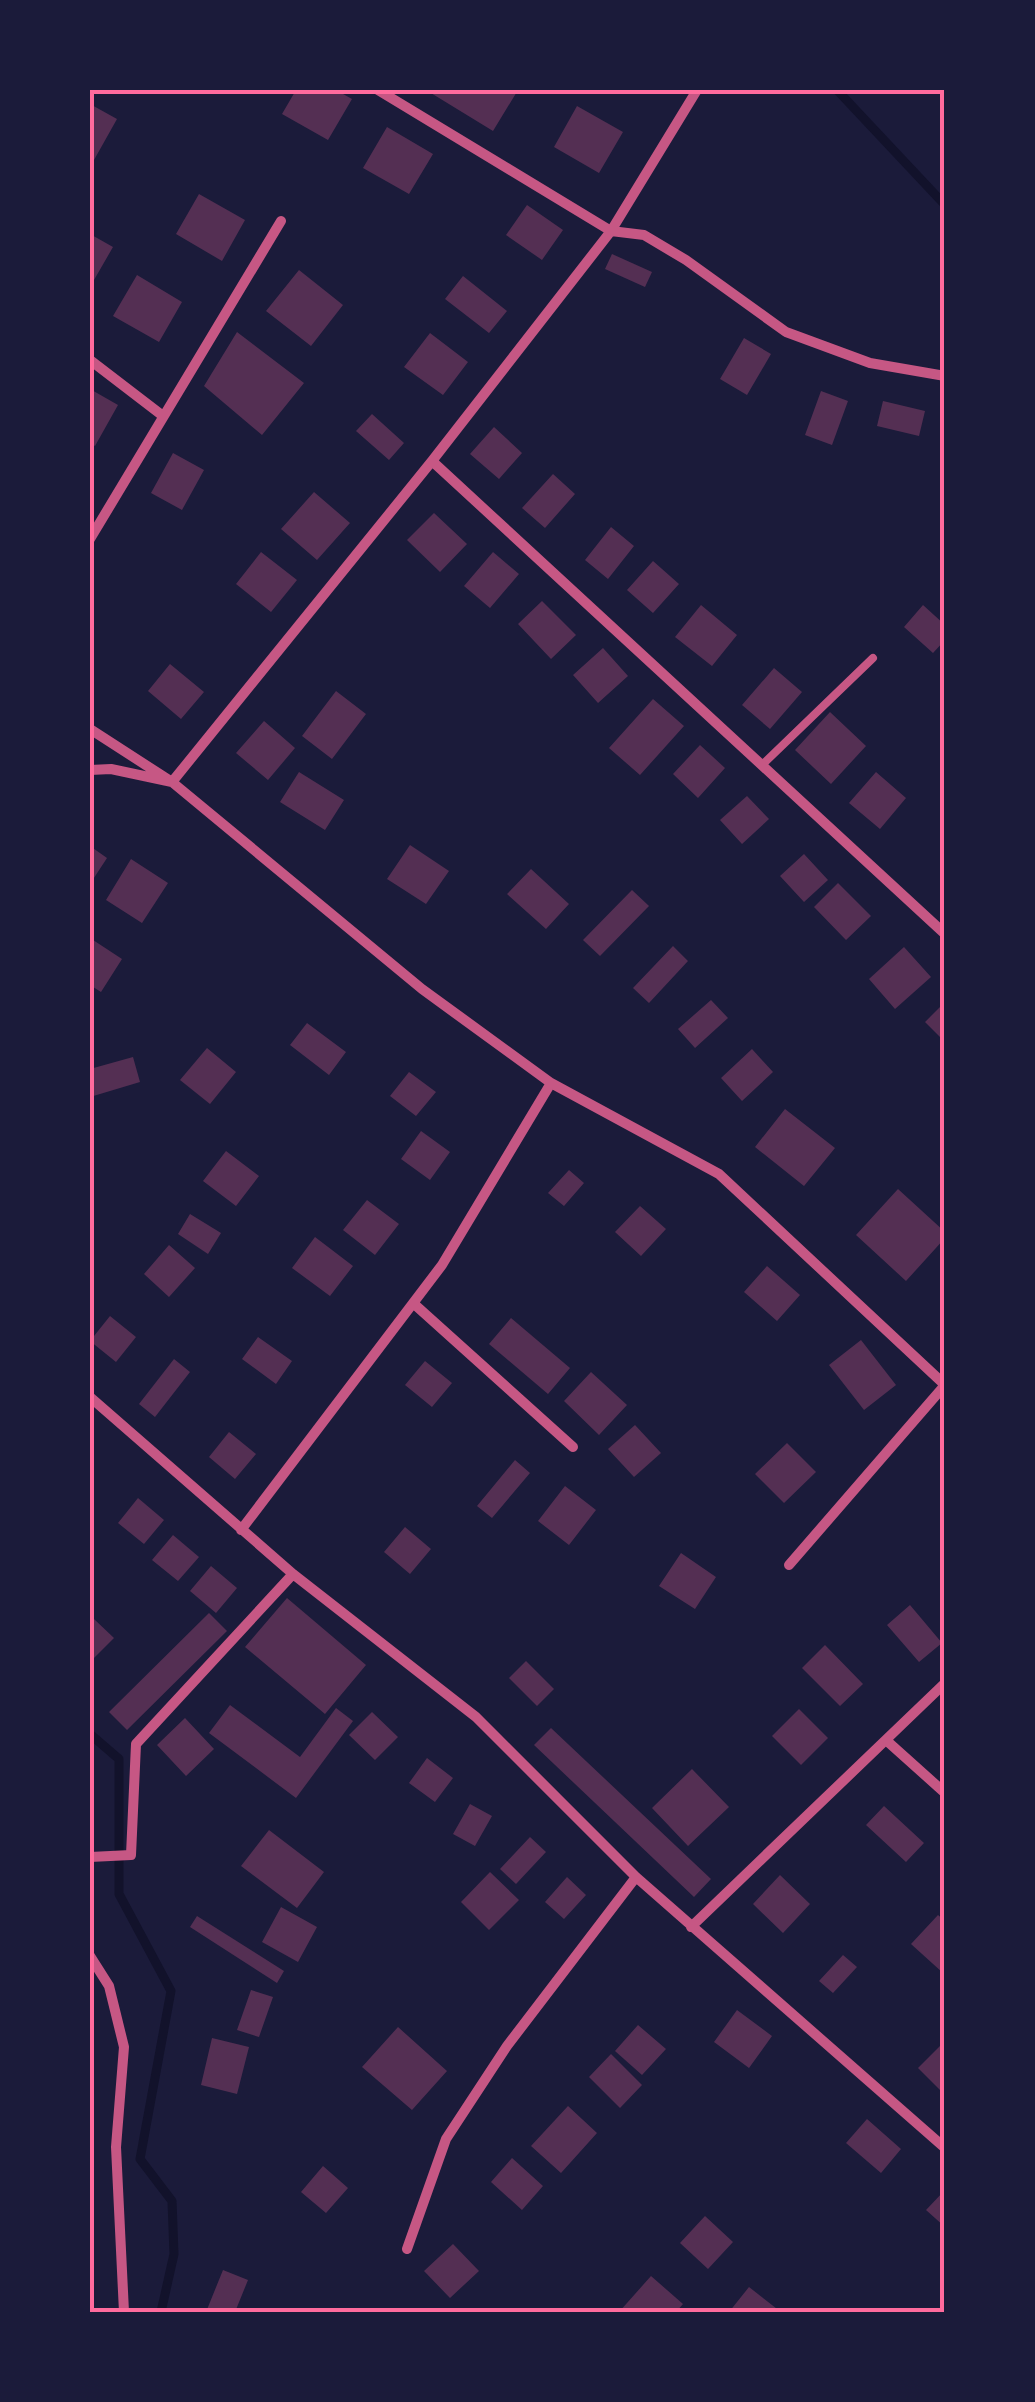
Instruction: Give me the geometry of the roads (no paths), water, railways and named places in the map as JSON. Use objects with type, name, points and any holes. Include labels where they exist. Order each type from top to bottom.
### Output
[{"type":"street","points":[[378,90],[611,231],[644,236],[686,260],[786,332],[870,363],[945,376]]},
{"type":"street","points":[[172,782],[432,462],[611,231],[696,90]]},
{"type":"street","points":[[90,539],[281,221]]},
{"type":"street","points":[[90,360],[163,416]]},
{"type":"street","points":[[432,462],[945,934]]},
{"type":"street","points":[[90,729],[172,782],[422,989],[551,1084],[719,1174],[945,1385],[789,1565]]},
{"type":"street","points":[[90,770],[110,768],[172,782]]},
{"type":"street","points":[[241,1530],[442,1265],[551,1084]]},
{"type":"street","points":[[413,1303],[572,1447]]},
{"type":"street","points":[[90,1398],[293,1574],[476,1717],[636,1878],[945,2148]]},
{"type":"street","points":[[92,1856],[131,1855],[136,1744],[293,1574]]},
{"type":"street","points":[[691,1928],[945,1683]]},
{"type":"street","points":[[886,1740],[945,1793]]},
{"type":"street","points":[[408,2250],[446,2139],[507,2046],[636,1878]]},
{"type":"street","points":[[90,1956],[109,1986],[124,2047],[116,2147],[124,2312]]},
{"type":"lane","points":[[762,765],[873,658]]},
{"type":"waterway","points":[[837,90],[945,205]]},
{"type":"waterway","points":[[90,1734],[119,1759],[119,1894],[171,1991],[140,2159],[172,2201],[174,2254],[161,2312]]}]
